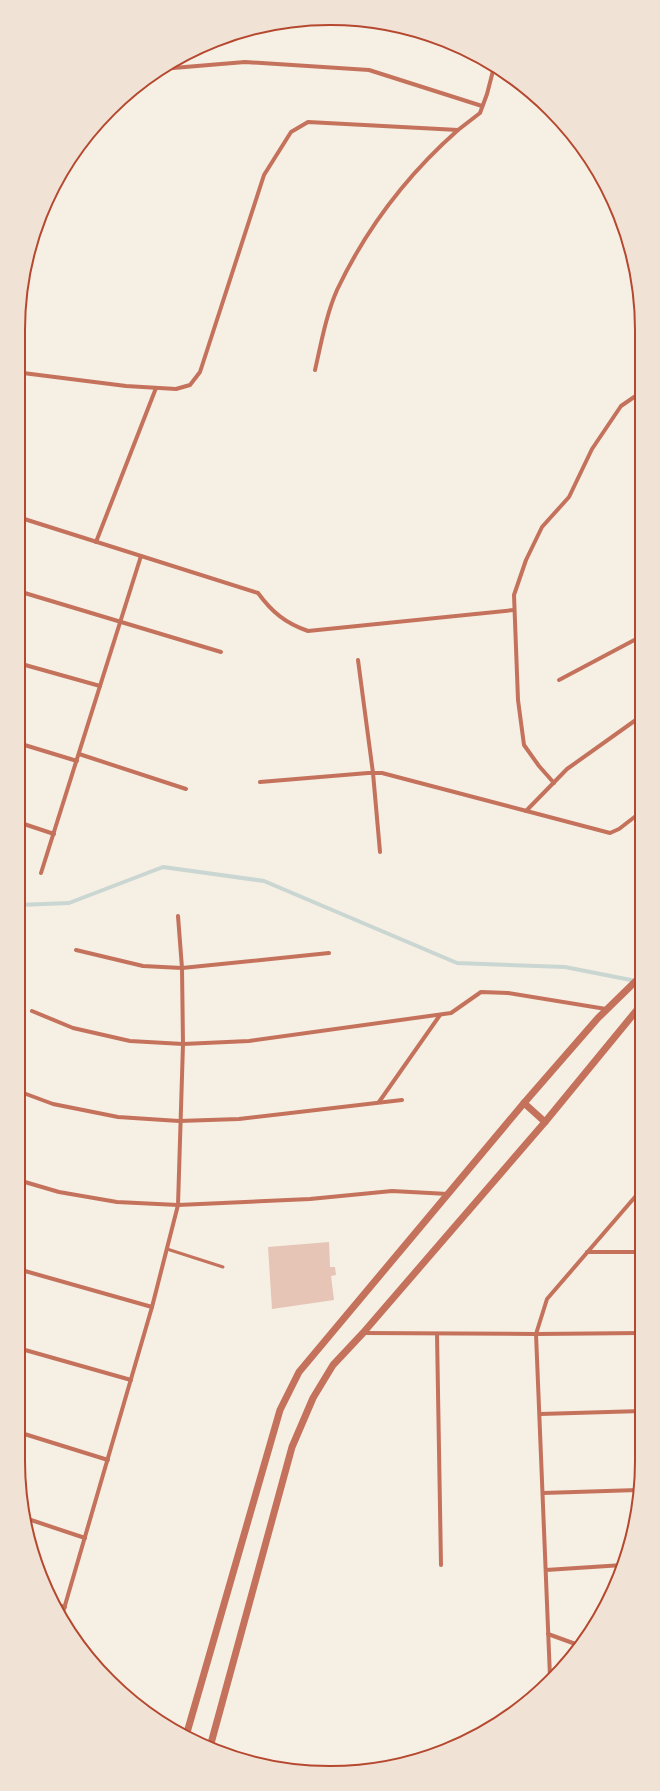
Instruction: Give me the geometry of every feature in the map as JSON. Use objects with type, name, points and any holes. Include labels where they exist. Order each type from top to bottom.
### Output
[{"type":"street","points":[[175,68],[245,62],[369,70],[482,106]]},
{"type":"street","points":[[315,370],[337,291],[363,244],[389,203],[411,176],[433,152],[480,113],[492,72]]},
{"type":"street","points":[[25,373],[126,386],[176,389],[190,385],[200,372],[264,175],[291,132],[308,122],[458,130]]},
{"type":"street","points":[[96,542],[156,388]]},
{"type":"street","points":[[554,783],[539,766],[524,745],[518,700],[514,595],[526,560],[542,527],[569,498],[592,449],[621,406],[635,396]]},
{"type":"street","points":[[25,519],[258,593],[268,607],[291,625],[308,631],[514,610]]},
{"type":"street","points":[[41,873],[141,556]]},
{"type":"street","points":[[25,593],[221,652]]},
{"type":"street","points":[[559,680],[635,639]]},
{"type":"street","points":[[358,660],[373,773],[380,852]]},
{"type":"street","points":[[25,665],[100,686]]},
{"type":"street","points":[[526,811],[567,769],[635,721]]},
{"type":"street","points":[[25,745],[77,761]]},
{"type":"street","points":[[79,754],[186,789]]},
{"type":"street","points":[[260,782],[382,773],[610,833],[619,829],[635,816]]},
{"type":"street","points":[[25,824],[54,834]]},
{"type":"street","points":[[64,1611],[152,1307],[178,1205],[182,1044],[182,968],[178,916]]},
{"type":"street","points":[[76,950],[143,966],[182,968],[329,953]]},
{"type":"street","points":[[187,1731],[280,1410],[299,1372],[524,1103],[607,1009],[635,982]]},
{"type":"street","points":[[32,1011],[73,1028],[130,1040],[182,1044],[249,1041],[451,1014],[481,992],[508,993],[607,1009]]},
{"type":"street","points":[[211,1742],[292,1447],[313,1398],[333,1365],[363,1333],[545,1122],[635,1012]]},
{"type":"street","points":[[379,1102],[440,1015]]},
{"type":"street","points":[[25,1094],[53,1104],[118,1117],[179,1121],[239,1119],[402,1100]]},
{"type":"street","points":[[524,1103],[545,1122]]},
{"type":"street","points":[[25,1182],[59,1192],[117,1202],[178,1205],[227,1204],[310,1199],[392,1191],[448,1194]]},
{"type":"street","points":[[550,1673],[536,1334],[547,1299],[635,1197]]},
{"type":"street","points":[[588,1252],[635,1252]]},
{"type":"street","points":[[25,1271],[152,1307]]},
{"type":"street","points":[[363,1333],[635,1333]]},
{"type":"street","points":[[437,1334],[440,1565]]},
{"type":"street","points":[[25,1350],[131,1380]]},
{"type":"street","points":[[540,1414],[635,1412]]},
{"type":"street","points":[[25,1434],[108,1460]]},
{"type":"street","points":[[543,1493],[633,1490]]},
{"type":"street","points":[[31,1520],[85,1538]]},
{"type":"street","points":[[546,1570],[617,1565]]},
{"type":"street","points":[[548,1634],[574,1644]]},
{"type":"lane","points":[[167,1249],[223,1267]]},
{"type":"building","points":[[329,1242],[330,1267],[335,1267],[336,1275],[331,1276],[334,1300],[272,1309],[268,1247]]},
{"type":"waterway","points":[[25,905],[69,903],[163,867],[264,881],[457,963],[565,967],[635,981]]}]
